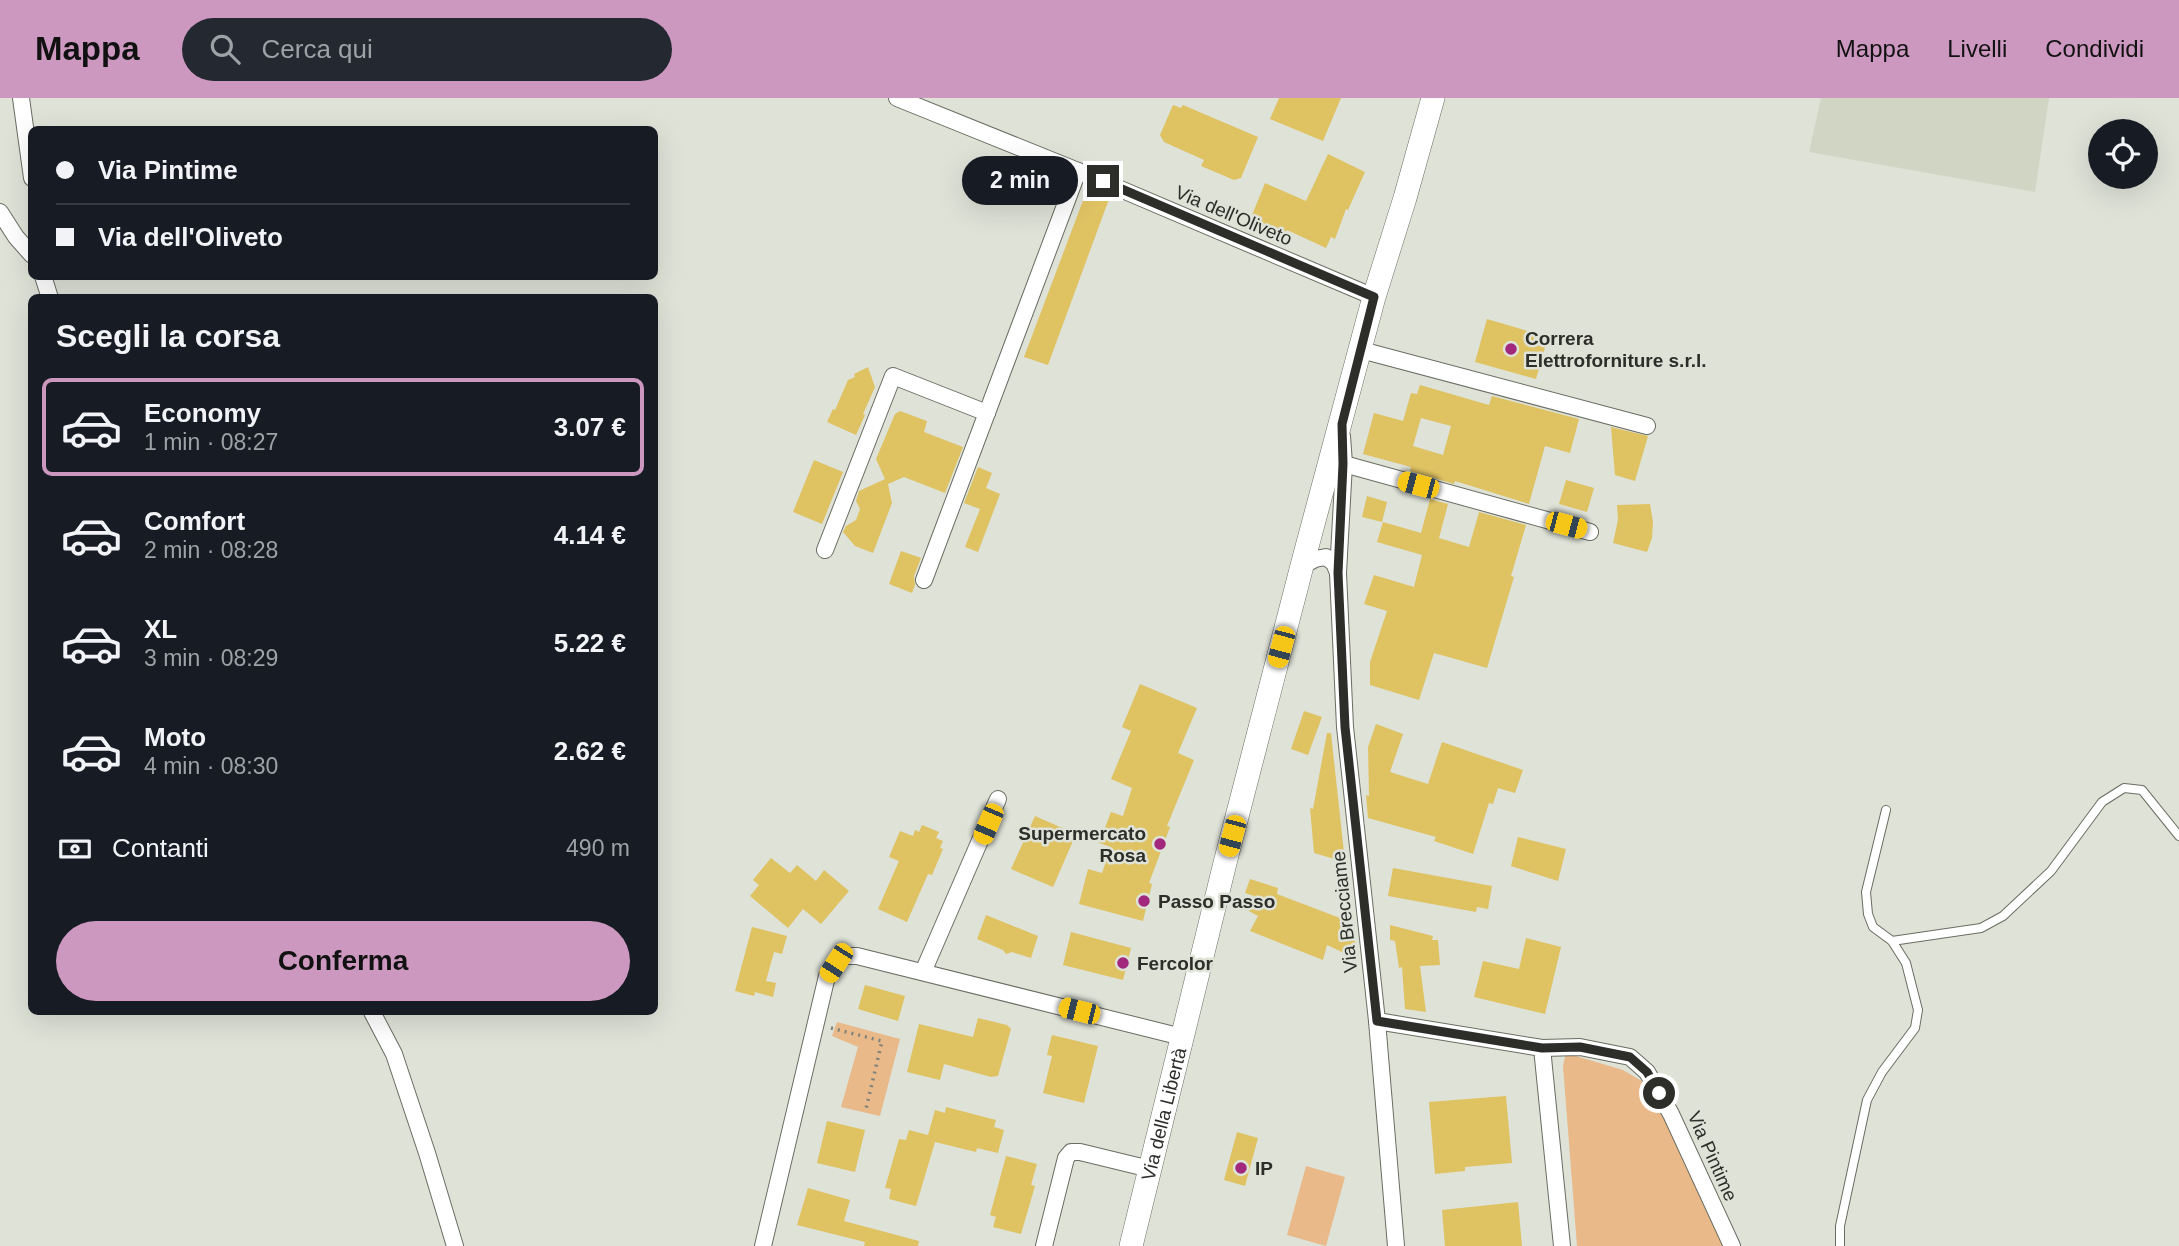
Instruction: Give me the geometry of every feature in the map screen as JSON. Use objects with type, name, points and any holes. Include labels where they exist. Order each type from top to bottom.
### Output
[{"type":"main road","points":[[1182,1037],[1302,566],[1374,297],[1433,98]]},
{"type":"main road","name":"Via della Libertà","points":[[1131,1246],[1182,1037]]},
{"type":"street","points":[[21,98],[28,149]]},
{"type":"street","name":"Via dell'Oliveto","points":[[897,98],[1078,170],[1374,297]]},
{"type":"street","points":[[925,580],[1078,170]]},
{"type":"street","points":[[0,212],[28,251]]},
{"type":"street","points":[[1361,350],[1647,426]]},
{"type":"street","points":[[825,550],[893,376],[987,413]]},
{"type":"street","name":"Via Brecciame","points":[[1342,424],[1338,573],[1345,727],[1377,1021],[1396,1246]]},
{"type":"street","points":[[1343,464],[1590,532]]},
{"type":"street","points":[[1302,566],[1326,557],[1334,563],[1338,573]]},
{"type":"street","points":[[923,972],[998,799]]},
{"type":"street","name":"Via della Libertà","points":[[763,1246],[827,976],[844,956],[857,956],[1182,1037]]},
{"type":"street","points":[[374,1015],[394,1054],[454,1246]]},
{"type":"street","name":"Via Pintime","points":[[1377,1021],[1542,1048],[1580,1047],[1630,1057],[1647,1072],[1671,1114],[1732,1246]]},
{"type":"street","points":[[1542,1048],[1562,1246]]},
{"type":"street","points":[[1044,1246],[1066,1158],[1071,1152],[1150,1169]]},
{"type":"lane","points":[[1892,941],[1981,929],[2003,915],[2051,871],[2102,802],[2124,788],[2142,790],[2179,836]]},
{"type":"lane","points":[[1840,1246],[1840,1226],[1867,1100],[1882,1072],[1915,1028],[1917,1010],[1906,963],[1892,941],[1874,927],[1868,914],[1866,892],[1886,810]]},
{"type":"path","points":[[816,1023],[883,1041],[866,1109]]},
{"type":"shaded area","points":[[1821,98],[2049,98],[2035,192],[1809,152]]},
{"type":"shaded area","points":[[837,1022],[900,1039],[880,1116],[841,1107],[858,1047],[832,1036]]},
{"type":"shaded area","points":[[1566,1053],[1623,1070],[1650,1086],[1725,1246],[1577,1246],[1563,1066]]},
{"type":"shaded area","points":[[1306,1166],[1345,1177],[1326,1246],[1287,1235]]},
{"type":"building","points":[[1279,98],[1341,98],[1323,141],[1270,119]]},
{"type":"building","points":[[1173,105],[1181,108],[1183,105],[1258,137],[1241,178],[1234,180],[1201,166],[1204,160],[1164,142],[1160,135]]},
{"type":"building","points":[[1328,154],[1365,172],[1348,210],[1346,209],[1335,239],[1331,237],[1326,248],[1287,230],[1284,235],[1250,220],[1265,183],[1306,201]]},
{"type":"building","points":[[1087,190],[1109,199],[1048,365],[1024,357]]},
{"type":"building","name":"Correra Elettroforniture s.r.l.","points":[[1487,319],[1548,337],[1536,379],[1475,362]]},
{"type":"building","points":[[868,367],[875,387],[856,435],[827,422],[848,380]]},
{"type":"building","points":[[1420,385],[1489,405],[1492,396],[1579,419],[1570,453],[1545,446],[1529,504],[1455,481],[1454,484],[1410,471],[1411,467],[1363,454],[1374,413],[1403,421],[1411,393],[1417,394]],"holes":[[[1421,418],[1451,426],[1443,455],[1413,446]]]},
{"type":"building","points":[[900,411],[927,421],[924,432],[963,447],[945,493],[904,477],[888,484],[892,503],[873,553],[855,546],[843,532],[846,526],[856,520],[860,509],[856,501],[859,491],[885,479],[876,459],[895,414]]},
{"type":"building","points":[[1611,427],[1648,436],[1635,481],[1615,475]]},
{"type":"building","points":[[814,460],[843,472],[822,524],[793,512]]},
{"type":"building","points":[[978,467],[992,473],[986,488],[1000,494],[978,552],[965,547],[980,509],[964,503]]},
{"type":"building","points":[[1566,480],[1594,488],[1587,512],[1559,504]]},
{"type":"building","points":[[1367,496],[1387,502],[1382,522],[1362,517]]},
{"type":"building","points":[[1430,499],[1448,504],[1439,538],[1469,547],[1479,512],[1526,525],[1511,576],[1514,577],[1487,668],[1434,653],[1419,700],[1370,685],[1370,662],[1387,611],[1364,604],[1374,575],[1414,587],[1422,555],[1377,542],[1383,522],[1421,533]]},
{"type":"building","points":[[1650,504],[1652,538],[1647,552],[1613,543],[1618,520],[1617,505]]},
{"type":"building","points":[[901,551],[921,558],[914,576],[912,593],[889,584]]},
{"type":"building","points":[[1140,684],[1197,708],[1178,753],[1194,760],[1167,826],[1170,827],[1149,883],[1152,884],[1143,921],[1079,904],[1088,869],[1102,873],[1111,847],[1099,843],[1111,812],[1123,816],[1132,788],[1111,779],[1131,731],[1122,727]]},
{"type":"building","points":[[1304,711],[1322,717],[1308,755],[1291,749]]},
{"type":"building","points":[[1376,724],[1403,734],[1390,772],[1428,784],[1442,742],[1523,770],[1515,793],[1498,788],[1493,804],[1489,803],[1473,854],[1434,841],[1436,837],[1368,818],[1368,747]]},
{"type":"building","points":[[1327,733],[1331,733],[1345,862],[1314,853],[1310,808],[1313,809]]},
{"type":"building","points":[[1035,816],[1076,834],[1053,887],[1011,869]]},
{"type":"building","points":[[922,825],[939,832],[936,838],[943,841],[940,848],[943,849],[932,875],[928,874],[907,922],[878,909],[899,861],[889,857],[900,831],[913,836],[915,830],[919,832]]},
{"type":"building","points":[[1518,837],[1566,849],[1558,881],[1511,866]]},
{"type":"building","points":[[771,858],[790,873],[797,865],[816,881],[824,870],[849,891],[821,924],[803,909],[788,928],[750,896],[759,885],[753,880]]},
{"type":"building","points":[[1393,868],[1492,886],[1488,909],[1477,907],[1476,912],[1388,896]]},
{"type":"building","points":[[1250,879],[1278,888],[1277,894],[1353,923],[1357,959],[1327,945],[1323,960],[1250,931],[1258,916],[1247,910],[1254,896],[1245,893]]},
{"type":"building","points":[[986,915],[1038,936],[1031,958],[1012,952],[1006,954],[1003,950],[977,939]]},
{"type":"building","points":[[1390,925],[1433,936],[1432,940],[1438,940],[1440,965],[1420,966],[1426,1012],[1405,1009],[1402,967],[1399,968],[1395,941],[1390,940]]},
{"type":"building","points":[[752,927],[787,936],[782,954],[774,952],[766,981],[776,983],[773,997],[755,992],[754,996],[735,991]]},
{"type":"building","points":[[1071,932],[1131,948],[1123,980],[1063,965]]},
{"type":"building","points":[[1526,938],[1561,947],[1545,1014],[1474,997],[1483,961],[1519,969]]},
{"type":"building","points":[[865,985],[905,996],[898,1021],[858,1009]]},
{"type":"building","points":[[978,1018],[1007,1025],[1011,1029],[998,1076],[991,1077],[944,1064],[940,1080],[907,1072],[919,1024],[973,1037]]},
{"type":"building","points":[[1052,1035],[1098,1046],[1084,1103],[1043,1093],[1052,1056],[1047,1055]]},
{"type":"building","points":[[1506,1096],[1512,1163],[1465,1167],[1465,1171],[1435,1174],[1429,1102]]},
{"type":"building","points":[[946,1107],[996,1120],[994,1127],[1004,1130],[998,1153],[977,1148],[976,1152],[935,1142],[916,1206],[889,1199],[891,1189],[885,1188],[899,1139],[906,1140],[909,1130],[928,1135],[935,1110],[945,1113]]},
{"type":"building","points":[[827,1121],[865,1130],[855,1172],[817,1163]]},
{"type":"building","points":[[1237,1132],[1258,1138],[1245,1186],[1224,1180]]},
{"type":"building","points":[[1006,1156],[1037,1164],[1031,1185],[1035,1186],[1021,1234],[993,1227],[996,1217],[990,1215]]},
{"type":"building","points":[[808,1188],[850,1200],[844,1221],[919,1241],[918,1246],[864,1246],[865,1242],[797,1225]]},
{"type":"building","points":[[1518,1202],[1522,1246],[1445,1246],[1442,1210]]},
{"type":"place","name":"Correra Elettroforniture s.r.l.","points":[[1511,349]]},
{"type":"place","name":"Supermercato Rosa","points":[[1160,844]]},
{"type":"place","name":"Passo Passo","points":[[1144,901]]},
{"type":"place","name":"Fercolor","points":[[1123,963]]},
{"type":"place","name":"IP","points":[[1241,1168]]},
{"type":"route","points":[[1103,181],[1374,297],[1342,424],[1338,573],[1345,727],[1377,1021],[1542,1048],[1580,1047],[1630,1057],[1647,1072],[1659,1093]]}]
